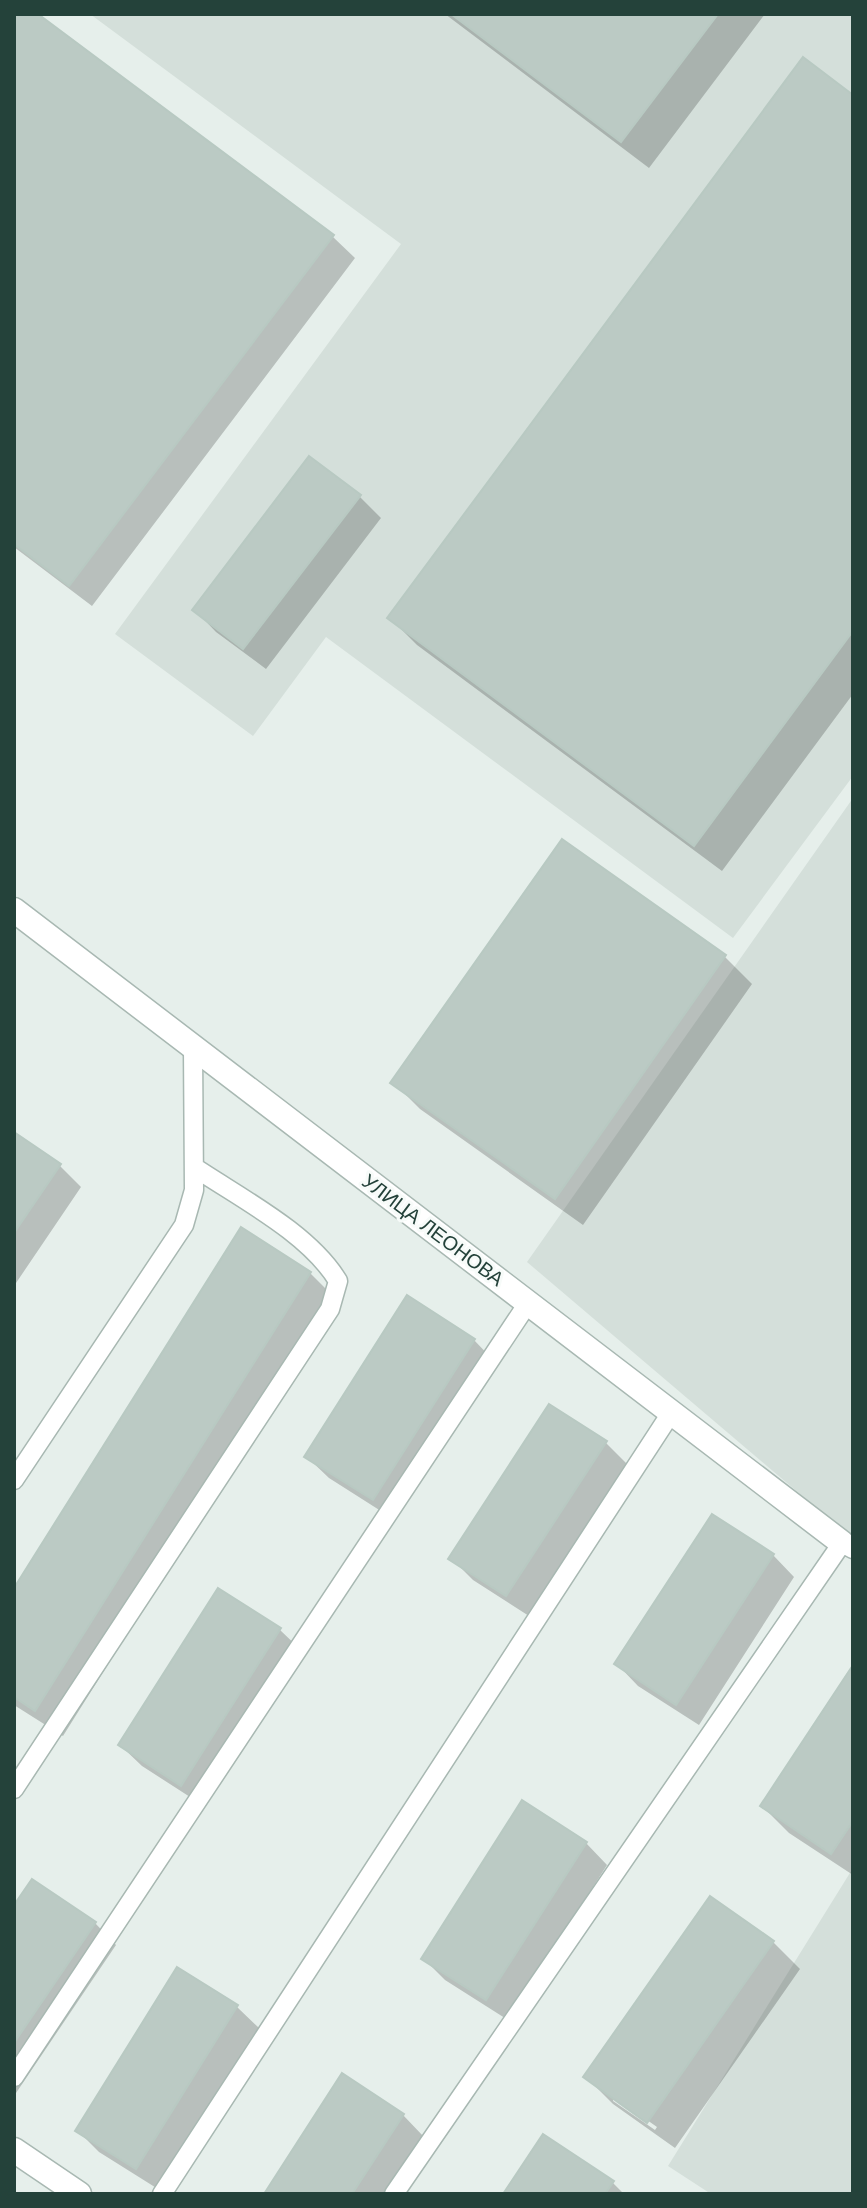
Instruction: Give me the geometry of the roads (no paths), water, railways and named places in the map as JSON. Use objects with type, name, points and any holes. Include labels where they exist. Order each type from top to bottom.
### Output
[{"type":"street","name":"УЛИЦА ЛЕОНОВА","points":[[14,910],[848,1546]]},
{"type":"street","points":[[14,2150],[79,2194]]},
{"type":"lane","points":[[14,1480],[184,1225],[194,1190],[193,1048]]},
{"type":"lane","points":[[14,1789],[330,1309],[338,1281],[310,1245],[194,1167]]},
{"type":"lane","points":[[14,2077],[528,1303]]},
{"type":"lane","points":[[162,2194],[671,1413]]},
{"type":"lane","points":[[394,2194],[848,1546]]}]
